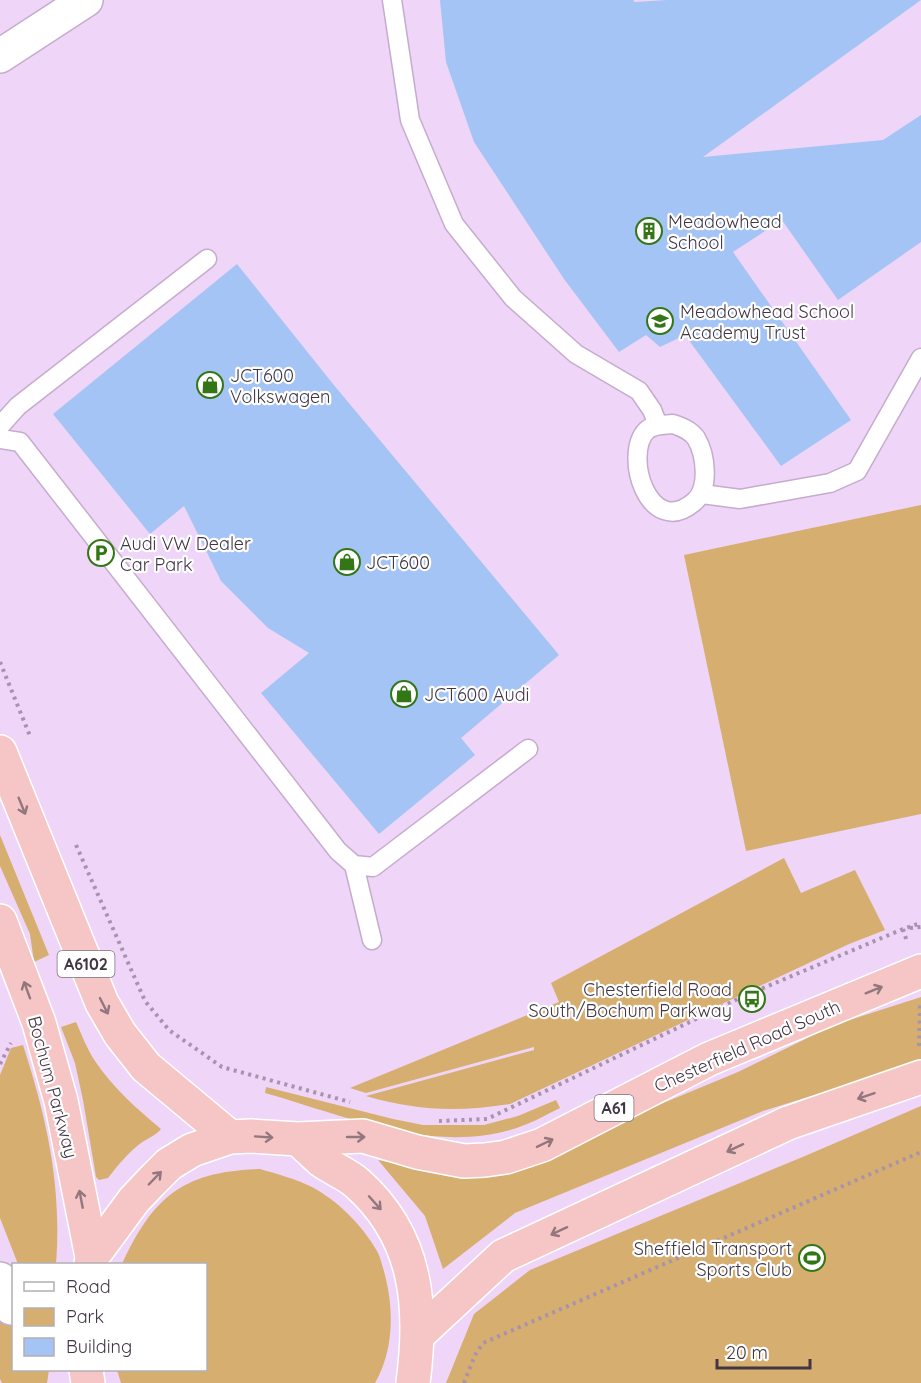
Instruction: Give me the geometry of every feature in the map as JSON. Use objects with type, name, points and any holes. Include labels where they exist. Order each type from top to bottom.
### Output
[{"type":"highway","name":"A6102","points":[[0,752],[102,1003],[120,1034],[146,1067],[230,1137]]},
{"type":"highway","name":"Bochum Parkway","points":[[4,940],[39,1023],[61,1101],[91,1261]]},
{"type":"highway","name":"Chesterfield Road South","points":[[91,1261],[134,1200],[169,1164],[192,1149],[230,1137],[298,1139],[363,1136],[417,1152],[464,1161],[485,1160],[528,1151],[709,1059],[921,971]]},
{"type":"highway","points":[[418,1335],[503,1257],[788,1123],[920,1067]]},
{"type":"highway","points":[[298,1139],[322,1160],[357,1182],[382,1210],[398,1235],[409,1260],[415,1286],[418,1335],[413,1383]]},
{"type":"street","points":[[0,56],[86,0]]},
{"type":"lane","points":[[392,0],[410,120],[454,224],[513,298],[576,354],[639,391],[652,410],[658,425]]},
{"type":"lane","points":[[0,426],[18,406],[207,259]]},
{"type":"lane","points":[[702,494],[740,499],[830,483],[856,471],[921,358]]},
{"type":"lane","points":[[673,424],[688,429],[695,437],[704,466],[705,483],[702,494],[681,510],[667,511],[656,507],[647,498],[639,470],[638,451],[647,430],[658,425],[673,424]]},
{"type":"lane","points":[[0,439],[20,442],[338,851],[354,865],[373,867],[528,749]]},
{"type":"lane","points":[[354,865],[372,940]]},
{"type":"path","points":[[0,662],[30,738]]},
{"type":"path","points":[[71,835],[145,1001],[169,1030],[222,1067],[356,1104]]},
{"type":"path","points":[[433,1122],[487,1119],[742,998],[903,929],[921,925]]},
{"type":"path","points":[[920,1003],[920,1067]]},
{"type":"path","points":[[0,1064],[13,1039]]},
{"type":"path","points":[[464,1383],[475,1355],[483,1343],[921,1152]]},
{"type":"green space","points":[[921,505],[921,814],[746,851],[684,555]]},
{"type":"green space","points":[[0,835],[49,955],[34,962],[30,934],[0,866]]},
{"type":"green space","points":[[784,858],[801,893],[855,870],[885,930],[849,944],[510,1104],[438,1109],[403,1105],[366,1096],[534,1050],[534,1047],[366,1093],[350,1088],[559,1002],[551,983]]},
{"type":"green space","points":[[921,997],[921,1062],[763,1111],[515,1213],[443,1269],[425,1216],[378,1160],[461,1175],[543,1158],[656,1106],[738,1072],[834,1025]]},
{"type":"green space","points":[[76,1022],[95,1061],[109,1080],[161,1129],[132,1151],[108,1178],[99,1180],[96,1177],[75,1063],[61,1027]]},
{"type":"green space","points":[[23,1045],[46,1126],[57,1207],[56,1263],[18,1263],[0,1218],[0,1075],[11,1048]]},
{"type":"green space","points":[[266,1087],[423,1125],[484,1125],[518,1116],[556,1100],[560,1108],[510,1130],[479,1136],[448,1137],[417,1134],[355,1120],[265,1093]]},
{"type":"green space","name":"Sheffield Transport Sports Club","points":[[921,1106],[921,1383],[446,1383],[474,1314],[530,1270]]},
{"type":"green space","points":[[260,1169],[306,1184],[331,1199],[357,1223],[371,1241],[378,1253],[387,1282],[391,1311],[386,1355],[375,1383],[121,1383],[117,1371],[207,1371],[207,1263],[123,1263],[146,1221],[174,1192],[210,1175]]},
{"type":"green space","points":[[0,1296],[12,1314],[12,1371],[49,1371],[47,1383],[2,1383],[0,1379]]},
{"type":"building","name":"Meadowhead School","points":[[440,0],[633,0],[635,2],[921,0],[703,157],[883,140],[921,115],[921,242],[838,300],[782,220],[733,252],[851,420],[781,466],[685,335],[660,347],[646,335],[619,352],[564,279],[474,142],[446,62]]},
{"type":"building","name":"JCT600","points":[[237,264],[333,384],[559,655],[461,738],[475,755],[379,834],[261,693],[309,653],[268,628],[221,581],[184,506],[150,534],[53,414]]},
{"type":"place","name":"Meadowhead School","points":[[649,231]]},
{"type":"place","name":"Meadowhead School Academy Trust","points":[[660,321]]},
{"type":"place","name":"JCT600 Volkswagen","points":[[210,385]]},
{"type":"place","name":"Audi VW Dealer Car Park","points":[[101,553]]},
{"type":"place","name":"JCT600","points":[[347,562]]},
{"type":"place","name":"JCT600 Audi","points":[[404,694]]},
{"type":"place","name":"Chesterfield Road South/Bochum Parkway","points":[[752,999]]},
{"type":"place","name":"Sheffield Transport Sports Club","points":[[812,1258]]}]
